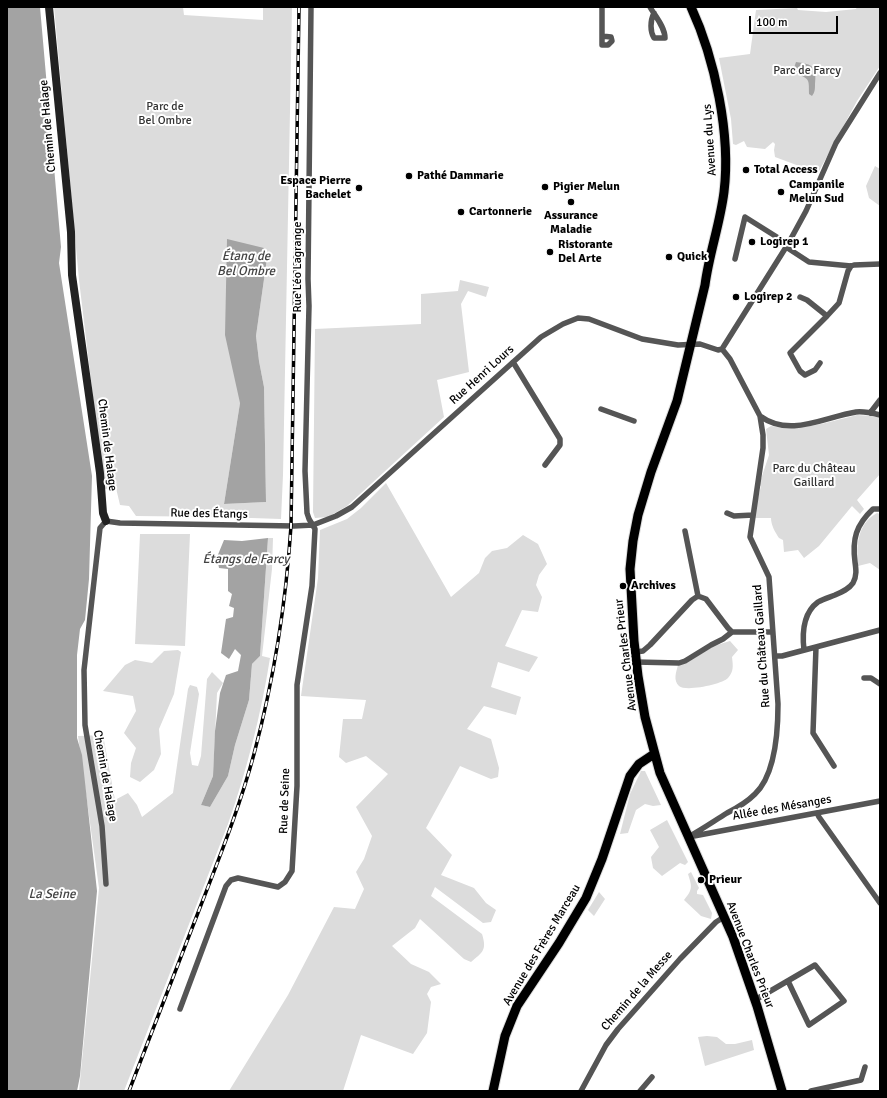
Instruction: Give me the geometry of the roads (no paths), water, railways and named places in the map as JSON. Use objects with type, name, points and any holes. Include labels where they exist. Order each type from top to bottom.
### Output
[{"type":"main road","name":"Avenue du Lys","points":[[691,7],[701,32],[715,80],[722,120],[726,167],[720,220],[691,344]]},
{"type":"main road","name":"Avenue Charles Prieur","points":[[691,344],[675,406],[641,501],[634,537],[630,576],[636,662],[645,718],[661,777],[724,917],[755,1000],[782,1091]]},
{"type":"main road","name":"Avenue des Frères Marceau","points":[[493,1091],[505,1036],[514,1013],[524,994],[568,930],[586,898],[604,852],[630,776],[639,764],[654,754]]},
{"type":"street","name":"Chemin de Halage","points":[[49,7],[71,232],[72,275],[100,473],[102,513],[106,521],[100,528],[84,670],[85,725],[102,826],[106,884]]},
{"type":"street","name":"Rue Léo Lagrange","points":[[311,7],[309,306],[306,470],[307,514],[313,525]]},
{"type":"street","points":[[602,7],[602,36]]},
{"type":"street","points":[[650,7],[654,13]]},
{"type":"street","points":[[880,73],[836,143],[806,211],[787,245],[722,349],[730,359],[760,416],[769,422],[782,425],[802,425],[857,412],[870,413],[880,416]]},
{"type":"street","points":[[735,259],[745,217],[787,245],[809,262],[851,266],[880,264]]},
{"type":"street","points":[[820,363],[815,370],[805,375],[800,372],[790,353],[839,303],[848,271],[851,266]]},
{"type":"street","points":[[800,297],[807,300],[827,316]]},
{"type":"street","name":"Rue Henri Lours","points":[[313,525],[352,507],[541,337],[563,324],[578,318],[589,319],[642,339],[678,345],[703,344],[715,349],[722,349]]},
{"type":"street","points":[[513,362],[560,439],[560,445],[545,465]]},
{"type":"street","points":[[870,413],[880,400]]},
{"type":"street","points":[[601,409],[634,421]]},
{"type":"street","name":"Rue du Château Gaillard","points":[[688,837],[746,802],[756,794],[766,780],[773,757],[778,720],[769,576],[750,537],[763,448],[760,416]]},
{"type":"street","points":[[762,426],[769,422]]},
{"type":"street","points":[[804,650],[803,630],[806,618],[819,602],[843,592],[852,584],[856,578],[854,550],[857,529],[864,518],[873,509],[880,509]]},
{"type":"street","points":[[727,513],[734,516],[753,516]]},
{"type":"street","name":"Rue des Étangs","points":[[106,521],[120,523],[313,525]]},
{"type":"street","name":"Rue de Seine","points":[[180,1009],[226,886],[232,880],[238,878],[278,887],[285,882],[292,871],[297,786],[297,685],[312,586],[315,529],[313,525]]},
{"type":"street","points":[[685,531],[698,596]]},
{"type":"street","points":[[636,652],[642,651],[650,645],[692,600],[698,596]]},
{"type":"street","points":[[698,596],[706,599],[732,632]]},
{"type":"street","points":[[775,656],[782,656],[880,630]]},
{"type":"street","points":[[636,662],[678,663],[685,661],[724,639],[732,632],[772,632]]},
{"type":"street","points":[[816,647],[813,733],[834,766]]},
{"type":"street","points":[[864,678],[871,678],[880,684]]},
{"type":"street","name":"Allée des Mésanges","points":[[688,837],[880,801]]},
{"type":"street","points":[[817,813],[880,903]]},
{"type":"street","name":"Chemin de la Messe","points":[[581,1091],[606,1045],[618,1029],[680,959],[716,922],[724,917]]},
{"type":"street","points":[[755,1000],[815,965],[844,1000],[809,1026],[788,981]]},
{"type":"street","points":[[811,1091],[861,1080],[865,1067]]},
{"type":"street","points":[[640,1091],[652,1077]]},
{"type":"water","name":"La Seine","points":[[7,7],[40,7],[61,247],[59,263],[92,476],[89,579],[85,620],[80,629],[77,655],[77,738],[82,755],[97,891],[80,1076],[77,1091],[7,1091]]},
{"type":"water","points":[[796,62],[813,67],[815,74],[815,89],[812,96],[809,94],[809,85],[807,80],[796,73],[794,68]]},
{"type":"water","name":"Étang de Bel Ombre","points":[[227,239],[264,248],[267,258],[256,336],[264,387],[266,502],[224,504],[240,403],[225,335]]},
{"type":"water","name":"Étangs de Farcy","points":[[268,538],[260,656],[252,664],[249,700],[235,745],[228,776],[210,807],[201,805],[213,776],[215,731],[220,693],[226,675],[238,671],[241,655],[235,649],[229,659],[221,653],[226,619],[233,617],[234,608],[229,606],[232,594],[228,591],[228,569],[219,568],[217,557],[224,540],[242,541]]},
{"type":"railway","points":[[129,1091],[236,812],[254,754],[268,698],[278,641],[286,584],[291,526],[299,7]]},
{"type":"place","name":"Total Access","points":[[746,170]]},
{"type":"place","name":"Pathé Dammarie","points":[[409,176]]},
{"type":"place","name":"Pigier Melun","points":[[545,187]]},
{"type":"place","name":"Espace Pierre Bachelet","points":[[359,188]]},
{"type":"place","name":"Campanile Melun Sud","points":[[781,192]]},
{"type":"place","name":"Assurance Maladie","points":[[571,202]]},
{"type":"place","name":"Cartonnerie","points":[[461,212]]},
{"type":"place","name":"Logirep 1","points":[[752,242]]},
{"type":"place","name":"Ristorante Del Arte","points":[[550,252]]},
{"type":"place","name":"Quick","points":[[669,257]]},
{"type":"place","name":"Logirep 2","points":[[736,297]]},
{"type":"place","name":"Archives","points":[[623,586]]},
{"type":"place","name":"Prieur","points":[[701,880]]},
{"type":"park label","name":"Parc de Farcy","points":[[807,71]]},
{"type":"park label","name":"Parc de Bel Ombre","points":[[165,114]]},
{"type":"park label","name":"Parc du Château Gaillard","points":[[814,476]]}]
